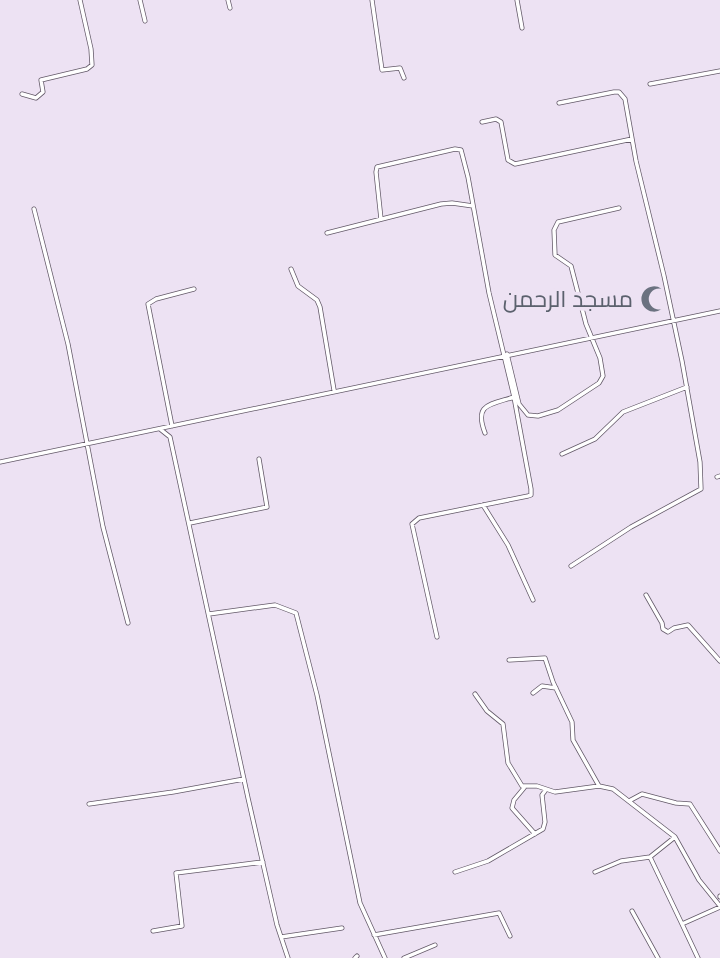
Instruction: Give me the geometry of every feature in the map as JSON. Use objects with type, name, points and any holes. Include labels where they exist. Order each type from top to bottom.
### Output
[{"type":"street","points":[[22,94],[36,97],[43,92],[41,82],[44,78],[88,69],[92,65],[80,0]]},
{"type":"street","points":[[145,21],[140,1],[146,0]]},
{"type":"street","points":[[228,0],[230,8]]},
{"type":"street","points":[[372,0],[382,70],[399,68],[404,78]]},
{"type":"street","points":[[517,0],[522,28]]},
{"type":"street","points":[[650,84],[720,71]]},
{"type":"street","points":[[559,103],[619,92],[625,99],[687,387],[700,462],[701,489],[631,527],[571,566]]},
{"type":"street","points":[[482,122],[496,119],[501,122],[508,160],[515,164],[632,139]]},
{"type":"street","points":[[382,219],[377,167],[459,148],[462,152],[489,293],[519,404],[528,415],[538,416],[570,404],[599,383],[603,376],[600,358],[571,266],[555,255],[555,225],[565,220],[619,208]]},
{"type":"street","points":[[327,233],[452,203],[473,206]]},
{"type":"street","points":[[34,209],[68,344],[103,527],[128,623]]},
{"type":"street","points":[[291,269],[298,286],[317,300],[320,307],[334,390]]},
{"type":"street","points":[[194,289],[156,299],[148,304],[174,426],[170,437],[244,779],[288,958]]},
{"type":"street","points":[[0,462],[720,311]]},
{"type":"street","points":[[437,636],[412,524],[419,518],[532,493],[505,354]]},
{"type":"street","points":[[562,454],[595,439],[623,412],[687,387]]},
{"type":"street","points":[[485,433],[480,419],[484,408],[514,397]]},
{"type":"street","points":[[160,429],[170,437]]},
{"type":"street","points":[[190,523],[267,507],[259,459]]},
{"type":"street","points":[[483,505],[513,554],[533,600]]},
{"type":"street","points":[[646,594],[663,629],[667,632],[688,625],[720,661]]},
{"type":"street","points":[[209,614],[275,605],[296,613],[322,719],[360,903],[385,958]]},
{"type":"street","points":[[509,660],[545,658],[572,722],[573,740],[599,786]]},
{"type":"street","points":[[533,693],[542,686],[556,688]]},
{"type":"street","points":[[475,694],[487,712],[503,724],[508,763],[524,788]]},
{"type":"street","points":[[89,804],[244,779]]},
{"type":"street","points":[[535,834],[512,808],[514,800],[524,788],[537,786],[545,791],[561,792],[599,786],[613,789],[675,837],[699,880],[720,907],[682,924]]},
{"type":"street","points":[[455,872],[488,861],[545,826],[542,795],[545,791]]},
{"type":"street","points":[[629,801],[640,794],[646,794],[676,803],[690,804],[720,851]]},
{"type":"street","points":[[595,872],[621,862],[650,857],[675,837]]},
{"type":"street","points":[[650,857],[698,958]]},
{"type":"street","points":[[153,931],[177,929],[182,926],[176,873],[263,862]]},
{"type":"street","points":[[632,911],[658,958]]},
{"type":"street","points":[[374,935],[499,913],[510,936]]},
{"type":"street","points":[[281,937],[342,928]]},
{"type":"street","points":[[404,958],[435,945]]},
{"type":"place","name":"مسجد الرحمن","points":[[654,299]]}]
